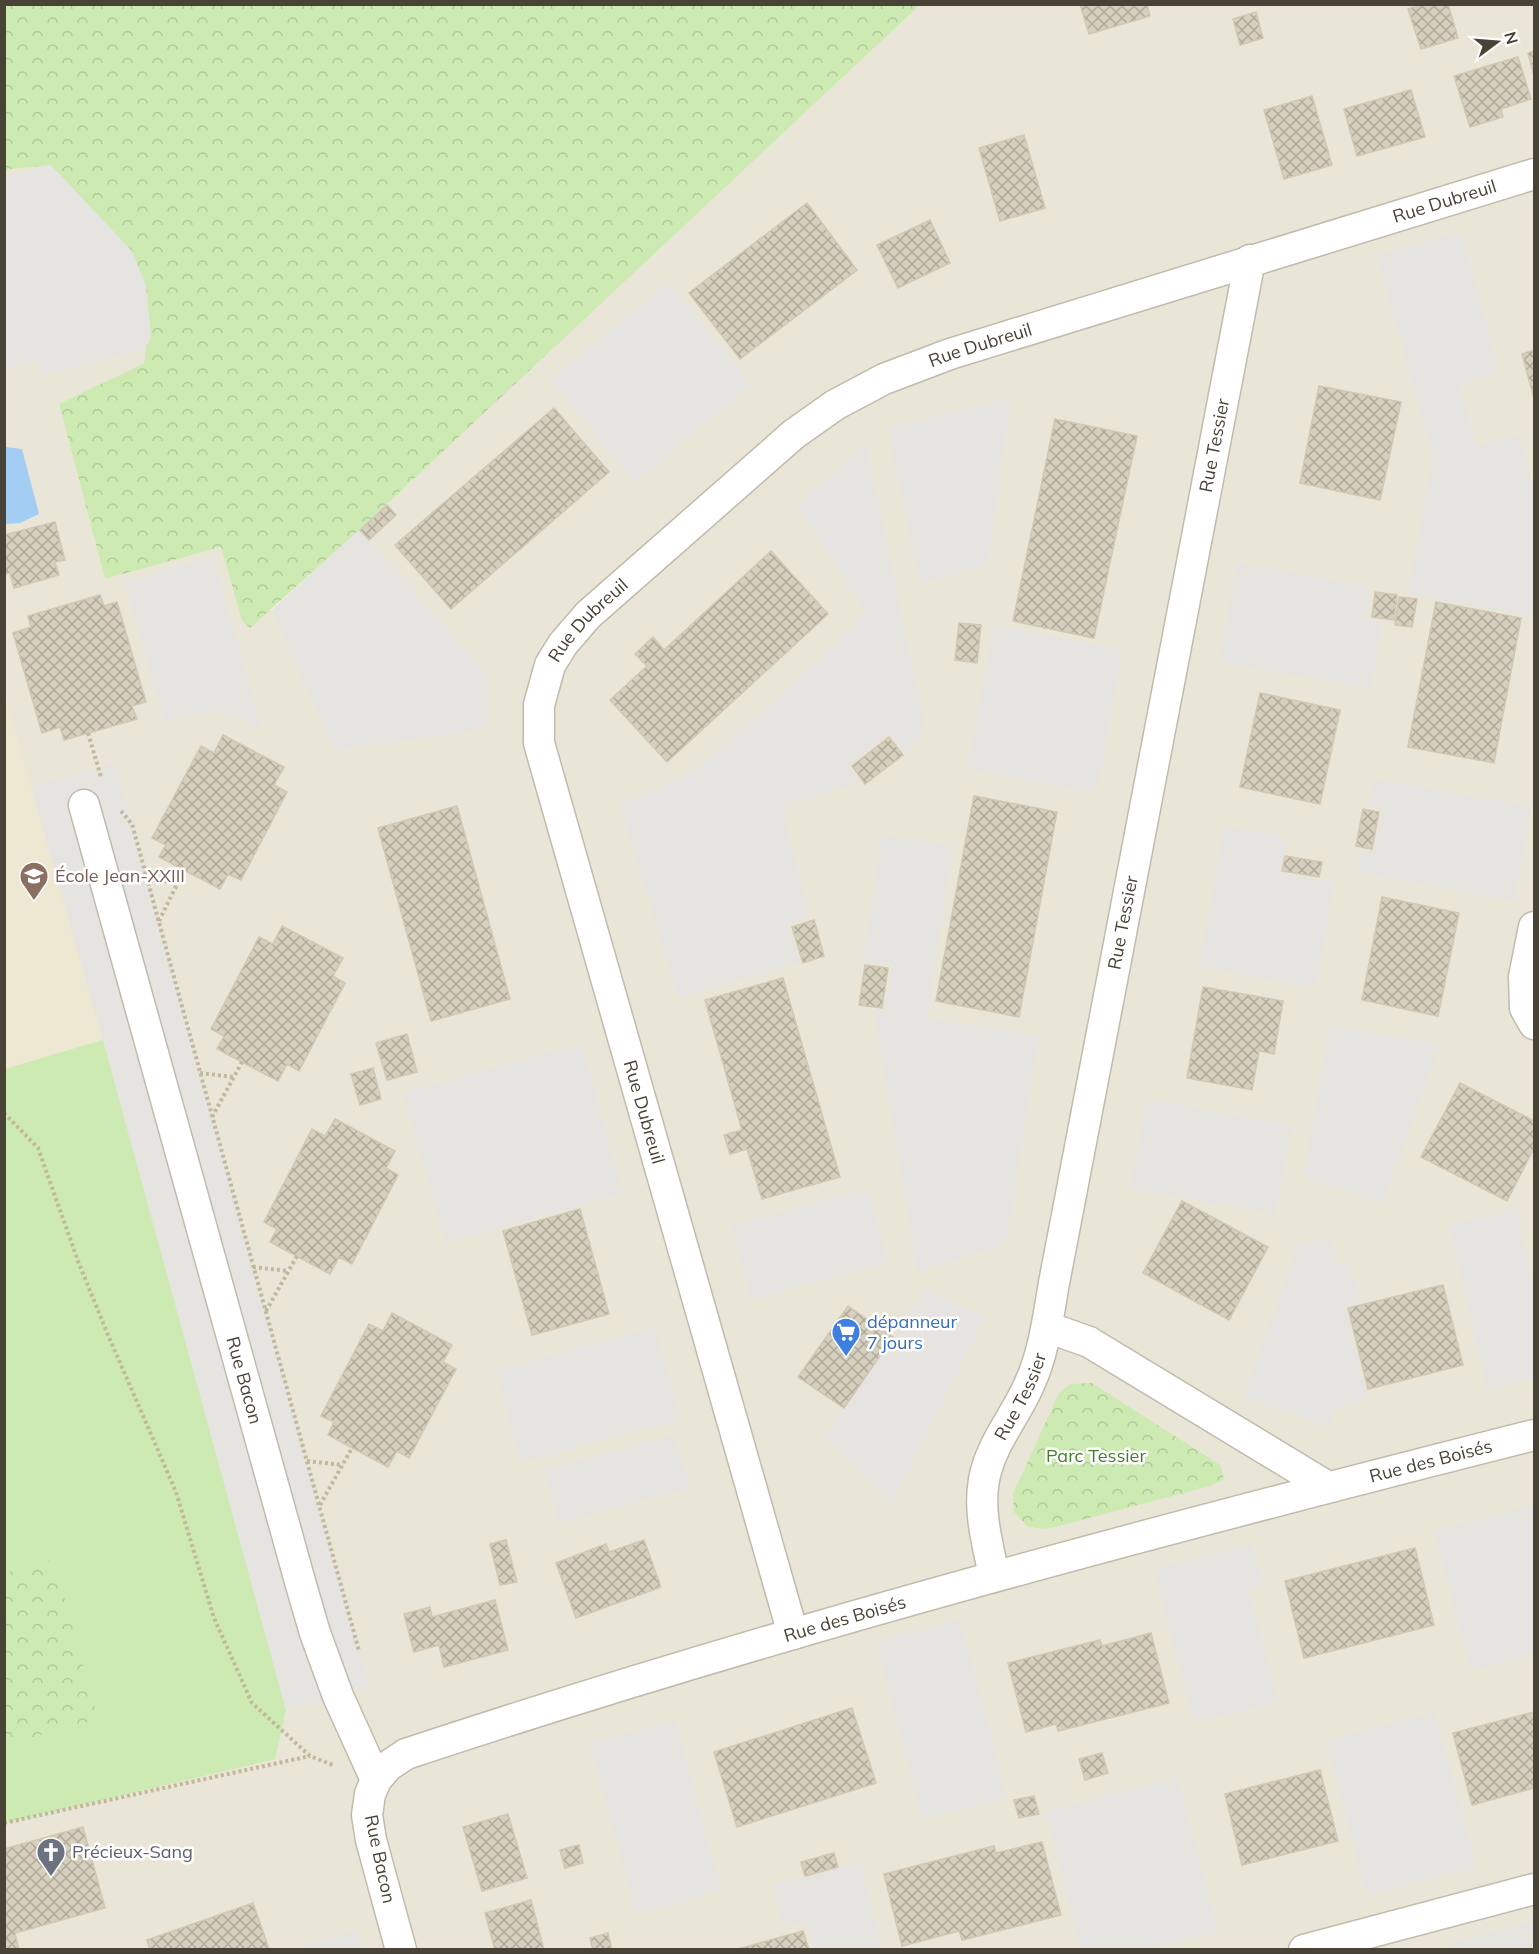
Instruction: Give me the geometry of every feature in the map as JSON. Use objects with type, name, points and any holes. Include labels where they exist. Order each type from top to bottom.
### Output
[{"type":"street","name":"Rue Dubreuil","points":[[793,1635],[539,743],[539,705],[550,665],[563,644],[588,615],[794,434],[835,405],[884,379],[950,354],[1534,174]]},
{"type":"street","name":"Rue Tessier","points":[[994,1576],[982,1514],[983,1482],[990,1456],[1030,1385],[1047,1327],[1250,260]]},
{"type":"street","name":"Rue Bacon","points":[[84,805],[312,1623],[338,1696],[376,1780],[370,1794],[367,1815],[371,1840],[401,1950]]},
{"type":"street","points":[[1534,927],[1524,977],[1525,1008],[1534,1024]]},
{"type":"street","points":[[1047,1327],[1089,1342],[1328,1487]]},
{"type":"street","name":"Rue des Boisés","points":[[376,1780],[388,1766],[406,1754],[548,1707],[994,1576],[1534,1435]]},
{"type":"street","points":[[1304,1950],[1534,1889]]},
{"type":"path","points":[[132,824],[360,1653]]},
{"type":"path","points":[[159,922],[184,870]]},
{"type":"path","points":[[147,878],[177,883]]},
{"type":"path","points":[[212,1117],[242,1062]]},
{"type":"path","points":[[200,1072],[234,1077]]},
{"type":"path","points":[[4,1113],[38,1148],[78,1261],[176,1492],[214,1618],[252,1703],[310,1756],[376,1780]]},
{"type":"path","points":[[266,1311],[297,1256]]},
{"type":"path","points":[[253,1267],[288,1271]]},
{"type":"path","points":[[319,1505],[352,1448]]},
{"type":"path","points":[[307,1461],[343,1465]]},
{"type":"path","points":[[4,1823],[310,1756]]},
{"type":"shaded area","points":[[920,5],[1534,5],[1534,1949],[5,1949],[4,170],[51,165],[151,336],[146,348],[144,363],[59,404],[105,579],[221,547],[242,621],[272,610]]},
{"type":"shaded area","points":[[51,165],[132,251],[146,285],[151,336],[146,348],[41,376],[37,360],[5,369],[4,177]]},
{"type":"shaded area","points":[[1461,232],[1499,372],[1459,384],[1476,446],[1519,435],[1534,491],[1534,617],[1408,594],[1433,457],[1377,255]]},
{"type":"shaded area","points":[[668,283],[752,386],[634,482],[550,379]]},
{"type":"shaded area","points":[[1011,397],[987,566],[920,583],[887,428]]},
{"type":"shaded area","points":[[865,441],[925,727],[907,755],[890,733],[847,766],[859,783],[788,806],[784,815],[786,826],[810,917],[788,923],[800,962],[678,998],[620,803],[659,788],[711,758],[864,617],[863,607],[797,507]]},
{"type":"shaded area","points":[[359,530],[489,676],[487,729],[334,750],[272,610]]},
{"type":"shaded area","points":[[213,557],[262,731],[239,718],[214,712],[189,714],[165,722],[125,582]]},
{"type":"shaded area","points":[[1237,563],[1372,587],[1366,619],[1382,622],[1370,689],[1219,662]]},
{"type":"shaded area","points":[[994,625],[1123,650],[1096,793],[967,769]]},
{"type":"shaded area","name":"École Jean-XXIII","points":[[4,690],[103,1040],[5,1069],[4,1069]]},
{"type":"shaded area","points":[[115,763],[369,1687],[286,1710],[103,1040],[31,787]]},
{"type":"shaded area","points":[[1374,779],[1531,807],[1514,901],[1358,872],[1361,850],[1374,852],[1382,809],[1369,806]]},
{"type":"shaded area","points":[[1224,826],[1287,837],[1281,873],[1334,882],[1316,988],[1199,967]]},
{"type":"shaded area","points":[[882,835],[953,846],[927,1018],[1039,1036],[1006,1244],[917,1272],[874,1011],[884,1011],[892,966],[863,961]]},
{"type":"shaded area","points":[[1330,1025],[1440,1045],[1383,1203],[1303,1177]]},
{"type":"shaded area","points":[[581,1043],[623,1193],[446,1243],[403,1093]]},
{"type":"shaded area","points":[[1147,1099],[1292,1126],[1275,1215],[1130,1188]]},
{"type":"shaded area","points":[[868,1188],[888,1263],[751,1300],[731,1226]]},
{"type":"shaded area","points":[[1515,1209],[1534,1291],[1534,1379],[1487,1390],[1449,1225]]},
{"type":"shaded area","points":[[1329,1237],[1337,1267],[1350,1263],[1361,1303],[1344,1308],[1369,1399],[1335,1408],[1328,1428],[1243,1397],[1298,1245]]},
{"type":"shaded area","points":[[926,1289],[985,1317],[891,1504],[824,1438]]},
{"type":"shaded area","points":[[655,1327],[680,1419],[521,1462],[496,1370]]},
{"type":"shaded area","points":[[674,1435],[689,1488],[559,1523],[545,1470]]},
{"type":"shaded area","points":[[1534,1504],[1534,1654],[1471,1671],[1434,1531]]},
{"type":"shaded area","points":[[1252,1543],[1263,1584],[1248,1588],[1278,1702],[1194,1723],[1154,1569]]},
{"type":"shaded area","points":[[960,1619],[1007,1798],[923,1820],[876,1642]]},
{"type":"shaded area","points":[[1435,1712],[1476,1867],[1366,1895],[1326,1740]]},
{"type":"shaded area","points":[[675,1720],[721,1891],[636,1914],[590,1743]]},
{"type":"shaded area","points":[[1177,1777],[1218,1931],[1148,1949],[1081,1949],[1045,1812]]},
{"type":"shaded area","points":[[860,1862],[883,1949],[813,1949],[806,1922],[783,1927],[772,1885]]},
{"type":"shaded area","points":[[1534,1921],[1534,1949],[1452,1949],[1450,1942]]},
{"type":"shaded area","points":[[357,1930],[362,1949],[289,1949]]},
{"type":"green space","points":[[4,5],[920,5],[359,530],[250,628],[242,621],[221,547],[105,579],[59,404],[144,363],[146,348],[151,336],[51,165],[5,170]]},
{"type":"green space","points":[[103,1040],[286,1710],[275,1759],[5,1823],[5,1745],[98,1719],[54,1560],[5,1573],[5,1069]]},
{"type":"green space","name":"Parc Tessier","points":[[1092,1383],[1220,1465],[1224,1479],[1210,1486],[1047,1529],[1028,1527],[1014,1512],[1013,1494],[1059,1393],[1071,1384]]},
{"type":"green space","points":[[54,1559],[98,1719],[5,1745],[5,1573]]},
{"type":"water","points":[[5,447],[22,449],[39,514],[20,523],[5,524]]},
{"type":"building","points":[[1080,4],[1147,4],[1150,16],[1089,34]]},
{"type":"building","points":[[1423,4],[1448,4],[1458,38],[1421,49],[1408,9]]},
{"type":"building","points":[[1256,12],[1263,38],[1240,45],[1233,19]]},
{"type":"building","points":[[1534,51],[1534,76],[1528,53]]},
{"type":"building","points":[[1518,57],[1531,99],[1501,109],[1503,117],[1470,127],[1454,76]]},
{"type":"building","points":[[1411,90],[1425,137],[1357,156],[1344,109]]},
{"type":"building","points":[[1312,96],[1332,165],[1284,179],[1264,110]]},
{"type":"building","points":[[1024,135],[1045,208],[1000,221],[979,148]]},
{"type":"building","points":[[807,203],[857,270],[740,359],[689,293]]},
{"type":"building","points":[[930,220],[950,263],[898,288],[877,245]]},
{"type":"building","points":[[1534,350],[1534,398],[1522,354]]},
{"type":"building","points":[[1319,386],[1401,402],[1380,500],[1300,483]]},
{"type":"building","points":[[554,408],[609,472],[451,609],[395,545]]},
{"type":"building","points":[[1055,419],[1137,436],[1094,638],[1013,621]]},
{"type":"building","points":[[387,505],[396,515],[369,540],[360,530]]},
{"type":"building","points":[[55,522],[65,560],[55,562],[59,575],[14,588],[10,573],[4,574],[4,535]]},
{"type":"building","points":[[771,551],[828,614],[667,762],[610,700],[647,666],[635,654],[653,637],[664,650]]},
{"type":"building","points":[[1375,592],[1397,595],[1394,620],[1372,617]]},
{"type":"building","points":[[100,595],[104,606],[117,602],[146,702],[132,706],[137,719],[64,740],[60,727],[42,733],[13,633],[31,627],[28,616]]},
{"type":"building","points":[[1399,597],[1417,599],[1412,627],[1395,625]]},
{"type":"building","points":[[1436,602],[1521,618],[1494,763],[1408,747]]},
{"type":"building","points":[[959,623],[981,625],[977,663],[955,660]]},
{"type":"building","points":[[1260,693],[1340,710],[1320,804],[1240,787]]},
{"type":"building","points":[[223,735],[284,767],[274,785],[287,792],[241,880],[228,874],[220,889],[159,857],[166,845],[152,838],[201,746],[214,753]]},
{"type":"building","points":[[889,737],[903,755],[865,784],[852,766]]},
{"type":"building","points":[[974,796],[1057,812],[1019,1017],[936,1001]]},
{"type":"building","points":[[457,806],[510,999],[431,1021],[378,828]]},
{"type":"building","points":[[1363,809],[1379,812],[1372,849],[1356,846]]},
{"type":"building","points":[[1285,856],[1322,862],[1319,877],[1282,871]]},
{"type":"building","points":[[1382,897],[1459,913],[1438,1016],[1362,1000]]},
{"type":"building","points":[[814,920],[824,956],[803,963],[792,927]]},
{"type":"building","points":[[282,926],[343,958],[333,976],[345,983],[299,1071],[287,1064],[278,1081],[217,1049],[224,1036],[211,1029],[259,937],[273,944]]},
{"type":"building","points":[[865,965],[888,968],[882,1008],[859,1005]]},
{"type":"building","points":[[783,978],[840,1177],[762,1199],[747,1149],[730,1154],[724,1135],[742,1130],[705,1000]]},
{"type":"building","points":[[1203,987],[1283,1001],[1274,1054],[1259,1051],[1252,1090],[1187,1078]]},
{"type":"building","points":[[407,1034],[417,1072],[387,1080],[376,1043]]},
{"type":"building","points":[[373,1068],[381,1099],[360,1105],[351,1074]]},
{"type":"building","points":[[1460,1083],[1534,1121],[1534,1148],[1507,1201],[1421,1157]]},
{"type":"building","points":[[335,1119],[395,1151],[386,1168],[398,1175],[352,1264],[339,1257],[330,1274],[270,1242],[277,1229],[264,1222],[312,1129],[325,1136]]},
{"type":"building","points":[[1182,1201],[1268,1247],[1229,1320],[1143,1273]]},
{"type":"building","points":[[580,1209],[609,1314],[532,1335],[503,1231]]},
{"type":"building","points":[[1443,1285],[1463,1365],[1368,1389],[1348,1308]]},
{"type":"building","name":"dépanneur 7 jours","points":[[848,1306],[893,1337],[844,1408],[798,1377]]},
{"type":"building","points":[[392,1313],[452,1345],[443,1362],[456,1369],[409,1458],[397,1451],[388,1467],[328,1435],[334,1422],[321,1416],[369,1324],[383,1331]]},
{"type":"building","points":[[506,1540],[517,1582],[500,1585],[490,1544]]},
{"type":"building","points":[[644,1540],[661,1587],[576,1618],[556,1563],[606,1544],[609,1552]]},
{"type":"building","points":[[1415,1548],[1434,1625],[1304,1658],[1285,1581]]},
{"type":"building","points":[[495,1600],[508,1650],[444,1667],[439,1645],[414,1652],[404,1614],[430,1607],[432,1617]]},
{"type":"building","points":[[1151,1633],[1169,1703],[1058,1731],[1056,1724],[1026,1732],[1008,1663],[1100,1640],[1102,1646]]},
{"type":"building","points":[[852,1708],[876,1783],[737,1827],[714,1752]]},
{"type":"building","points":[[1534,1712],[1534,1788],[1472,1805],[1453,1733]]},
{"type":"building","points":[[1102,1753],[1108,1773],[1085,1780],[1079,1759]]},
{"type":"building","points":[[1320,1770],[1338,1841],[1242,1865],[1225,1794]]},
{"type":"building","points":[[1034,1796],[1039,1814],[1019,1818],[1014,1800]]},
{"type":"building","points":[[508,1814],[527,1878],[482,1891],[463,1827]]},
{"type":"building","name":"Précieux-Sang","points":[[83,1827],[105,1908],[15,1933],[19,1950],[4,1950],[4,1849]]},
{"type":"building","points":[[1042,1842],[1061,1915],[962,1940],[959,1931],[902,1946],[884,1874],[994,1846],[996,1853]]},
{"type":"building","points":[[579,1845],[583,1863],[565,1868],[560,1850]]},
{"type":"building","points":[[834,1853],[838,1867],[805,1876],[801,1862]]},
{"type":"building","points":[[531,1900],[544,1950],[495,1950],[485,1913]]},
{"type":"building","points":[[253,1903],[269,1949],[150,1950],[147,1940]]},
{"type":"building","points":[[803,1931],[809,1950],[734,1950]]},
{"type":"building","points":[[608,1933],[612,1950],[593,1950],[590,1938]]},
{"type":"place","name":"École Jean-XXIII","points":[[34,902]]},
{"type":"place","name":"dépanneur 7 jours","points":[[846,1358]]},
{"type":"place","name":"Précieux-Sang","points":[[51,1878]]}]
